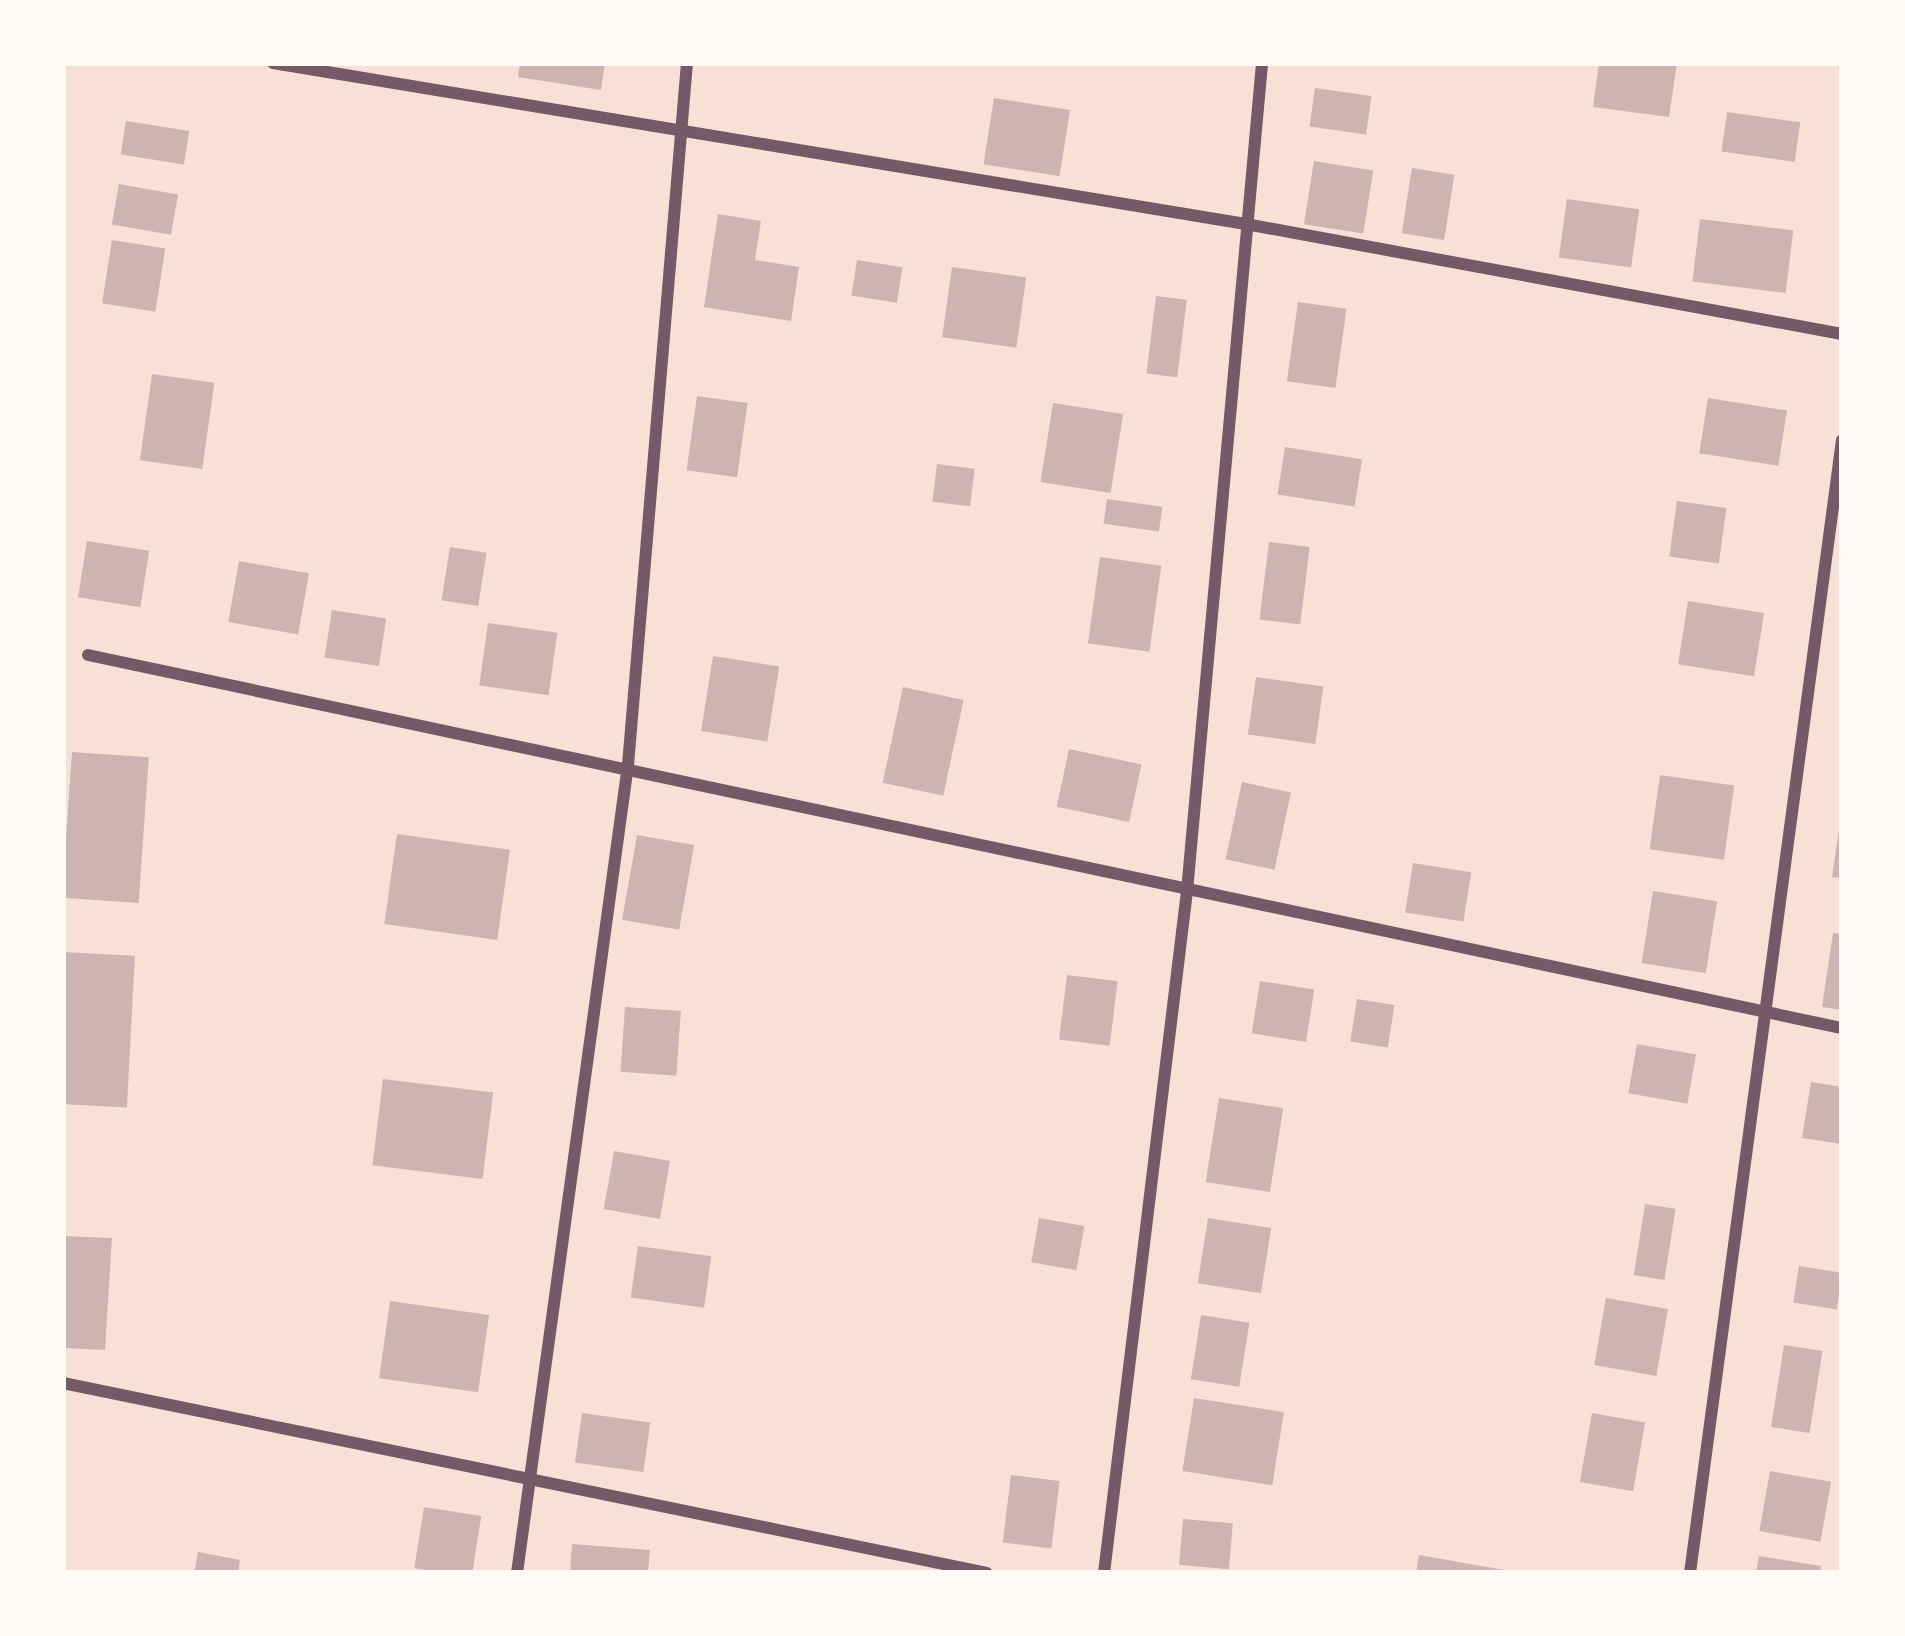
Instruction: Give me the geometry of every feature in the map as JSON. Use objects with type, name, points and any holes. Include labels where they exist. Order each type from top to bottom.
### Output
[{"type":"street","points":[[273,63],[682,136],[1246,224],[1842,334]]},
{"type":"street","points":[[517,1573],[526,1475],[628,765],[688,63]]},
{"type":"street","points":[[1104,1573],[1187,891],[1262,63]]},
{"type":"street","points":[[1690,1573],[1842,440]]},
{"type":"street","points":[[88,655],[628,765],[1187,891],[1842,1028]]},
{"type":"street","points":[[63,1383],[987,1573]]},
{"type":"building","points":[[520,63],[605,63],[601,90],[518,77]]},
{"type":"building","points":[[1599,63],[1677,63],[1669,117],[1593,107]]},
{"type":"building","points":[[1315,88],[1371,96],[1366,135],[1310,127]]},
{"type":"building","points":[[994,98],[1070,110],[1060,176],[984,164]]},
{"type":"building","points":[[1727,112],[1800,122],[1795,162],[1721,152]]},
{"type":"building","points":[[126,121],[189,131],[184,165],[121,155]]},
{"type":"building","points":[[1314,161],[1373,170],[1363,234],[1304,224]]},
{"type":"building","points":[[1412,168],[1454,175],[1444,240],[1402,233]]},
{"type":"building","points":[[119,184],[178,194],[171,235],[112,224]]},
{"type":"building","points":[[1567,199],[1639,209],[1631,268],[1559,257]]},
{"type":"building","points":[[718,214],[761,221],[755,260],[799,267],[791,321],[704,307]]},
{"type":"building","points":[[1700,219],[1793,230],[1786,293],[1692,282]]},
{"type":"building","points":[[112,240],[165,248],[155,312],[102,303]]},
{"type":"building","points":[[857,260],[902,267],[897,303],[851,296]]},
{"type":"building","points":[[952,267],[1026,277],[1016,348],[942,337]]},
{"type":"building","points":[[1156,296],[1187,300],[1177,377],[1146,373]]},
{"type":"building","points":[[1298,302],[1347,309],[1335,388],[1287,381]]},
{"type":"building","points":[[152,374],[214,383],[202,469],[140,460]]},
{"type":"building","points":[[697,396],[748,403],[737,477],[687,470]]},
{"type":"building","points":[[1708,398],[1787,411],[1778,466],[1699,453]]},
{"type":"building","points":[[1053,403],[1123,414],[1111,493],[1040,482]]},
{"type":"building","points":[[1285,447],[1362,459],[1355,507],[1277,494]]},
{"type":"building","points":[[937,464],[975,469],[970,506],[932,502]]},
{"type":"building","points":[[1107,499],[1162,507],[1159,532],[1104,524]]},
{"type":"building","points":[[1677,501],[1727,508],[1719,563],[1669,556]]},
{"type":"building","points":[[87,541],[149,551],[140,607],[78,597]]},
{"type":"building","points":[[1269,542],[1310,547],[1300,624],[1259,619]]},
{"type":"building","points":[[450,547],[487,553],[478,606],[442,600]]},
{"type":"building","points":[[1100,557],[1161,566],[1149,652],[1088,643]]},
{"type":"building","points":[[239,561],[309,573],[298,634],[228,622]]},
{"type":"building","points":[[1688,601],[1764,613],[1754,676],[1678,664]]},
{"type":"building","points":[[332,610],[386,619],[379,666],[324,657]]},
{"type":"building","points":[[488,623],[557,633],[549,695],[479,685]]},
{"type":"building","points":[[713,656],[779,666],[767,742],[701,731]]},
{"type":"building","points":[[1256,677],[1323,686],[1315,744],[1248,734]]},
{"type":"building","points":[[903,687],[964,700],[943,796],[883,783]]},
{"type":"building","points":[[1069,749],[1141,764],[1129,822],[1057,807]]},
{"type":"building","points":[[72,752],[149,757],[139,903],[63,898]]},
{"type":"building","points":[[1660,775],[1734,785],[1724,860],[1650,849]]},
{"type":"building","points":[[1242,782],[1291,792],[1274,870],[1226,859]]},
{"type":"building","points":[[1842,830],[1842,878],[1832,877]]},
{"type":"building","points":[[397,834],[510,850],[497,940],[384,924]]},
{"type":"building","points":[[637,835],[694,845],[679,930],[622,920]]},
{"type":"building","points":[[1413,863],[1471,872],[1463,922],[1405,912]]},
{"type":"building","points":[[1653,891],[1717,901],[1706,973],[1642,963]]},
{"type":"building","points":[[1833,933],[1842,934],[1842,1010],[1822,1007]]},
{"type":"building","points":[[63,952],[135,956],[127,1108],[63,1104]]},
{"type":"building","points":[[1067,975],[1118,981],[1110,1046],[1059,1040]]},
{"type":"building","points":[[1260,981],[1314,990],[1306,1042],[1252,1033]]},
{"type":"building","points":[[1357,999],[1395,1005],[1388,1047],[1350,1041]]},
{"type":"building","points":[[625,1007],[681,1011],[676,1076],[620,1072]]},
{"type":"building","points":[[1637,1044],[1696,1054],[1687,1104],[1628,1093]]},
{"type":"building","points":[[383,1079],[493,1093],[483,1179],[372,1165]]},
{"type":"building","points":[[1811,1082],[1842,1087],[1842,1144],[1802,1138]]},
{"type":"building","points":[[1219,1098],[1283,1108],[1270,1192],[1206,1182]]},
{"type":"building","points":[[614,1151],[670,1161],[660,1219],[604,1209]]},
{"type":"building","points":[[1645,1204],[1676,1209],[1664,1280],[1634,1275]]},
{"type":"building","points":[[1039,1218],[1084,1226],[1076,1270],[1031,1262]]},
{"type":"building","points":[[1208,1218],[1271,1228],[1261,1293],[1198,1283]]},
{"type":"building","points":[[63,1236],[112,1238],[105,1350],[63,1348]]},
{"type":"building","points":[[638,1246],[711,1256],[704,1308],[631,1297]]},
{"type":"building","points":[[1799,1266],[1842,1273],[1837,1309],[1793,1303]]},
{"type":"building","points":[[1606,1298],[1668,1309],[1656,1376],[1594,1365]]},
{"type":"building","points":[[390,1301],[489,1315],[478,1392],[379,1378]]},
{"type":"building","points":[[1201,1315],[1249,1323],[1239,1387],[1191,1379]]},
{"type":"building","points":[[1784,1345],[1823,1351],[1810,1433],[1771,1427]]},
{"type":"building","points":[[1194,1398],[1284,1412],[1272,1485],[1182,1471]]},
{"type":"building","points":[[582,1413],[650,1423],[643,1472],[575,1463]]},
{"type":"building","points":[[1592,1413],[1645,1422],[1633,1491],[1580,1482]]},
{"type":"building","points":[[1770,1471],[1831,1482],[1820,1542],[1759,1531]]},
{"type":"building","points":[[1011,1475],[1060,1481],[1051,1548],[1003,1542]]},
{"type":"building","points":[[424,1507],[481,1516],[472,1573],[414,1568]]},
{"type":"building","points":[[1183,1519],[1233,1523],[1229,1569],[1179,1565]]},
{"type":"building","points":[[572,1544],[650,1550],[648,1573],[570,1573]]},
{"type":"building","points":[[198,1552],[240,1560],[238,1573],[194,1573]]},
{"type":"building","points":[[1419,1555],[1510,1571],[1510,1573],[1416,1573]]},
{"type":"building","points":[[1759,1556],[1821,1566],[1820,1573],[1756,1573]]}]
